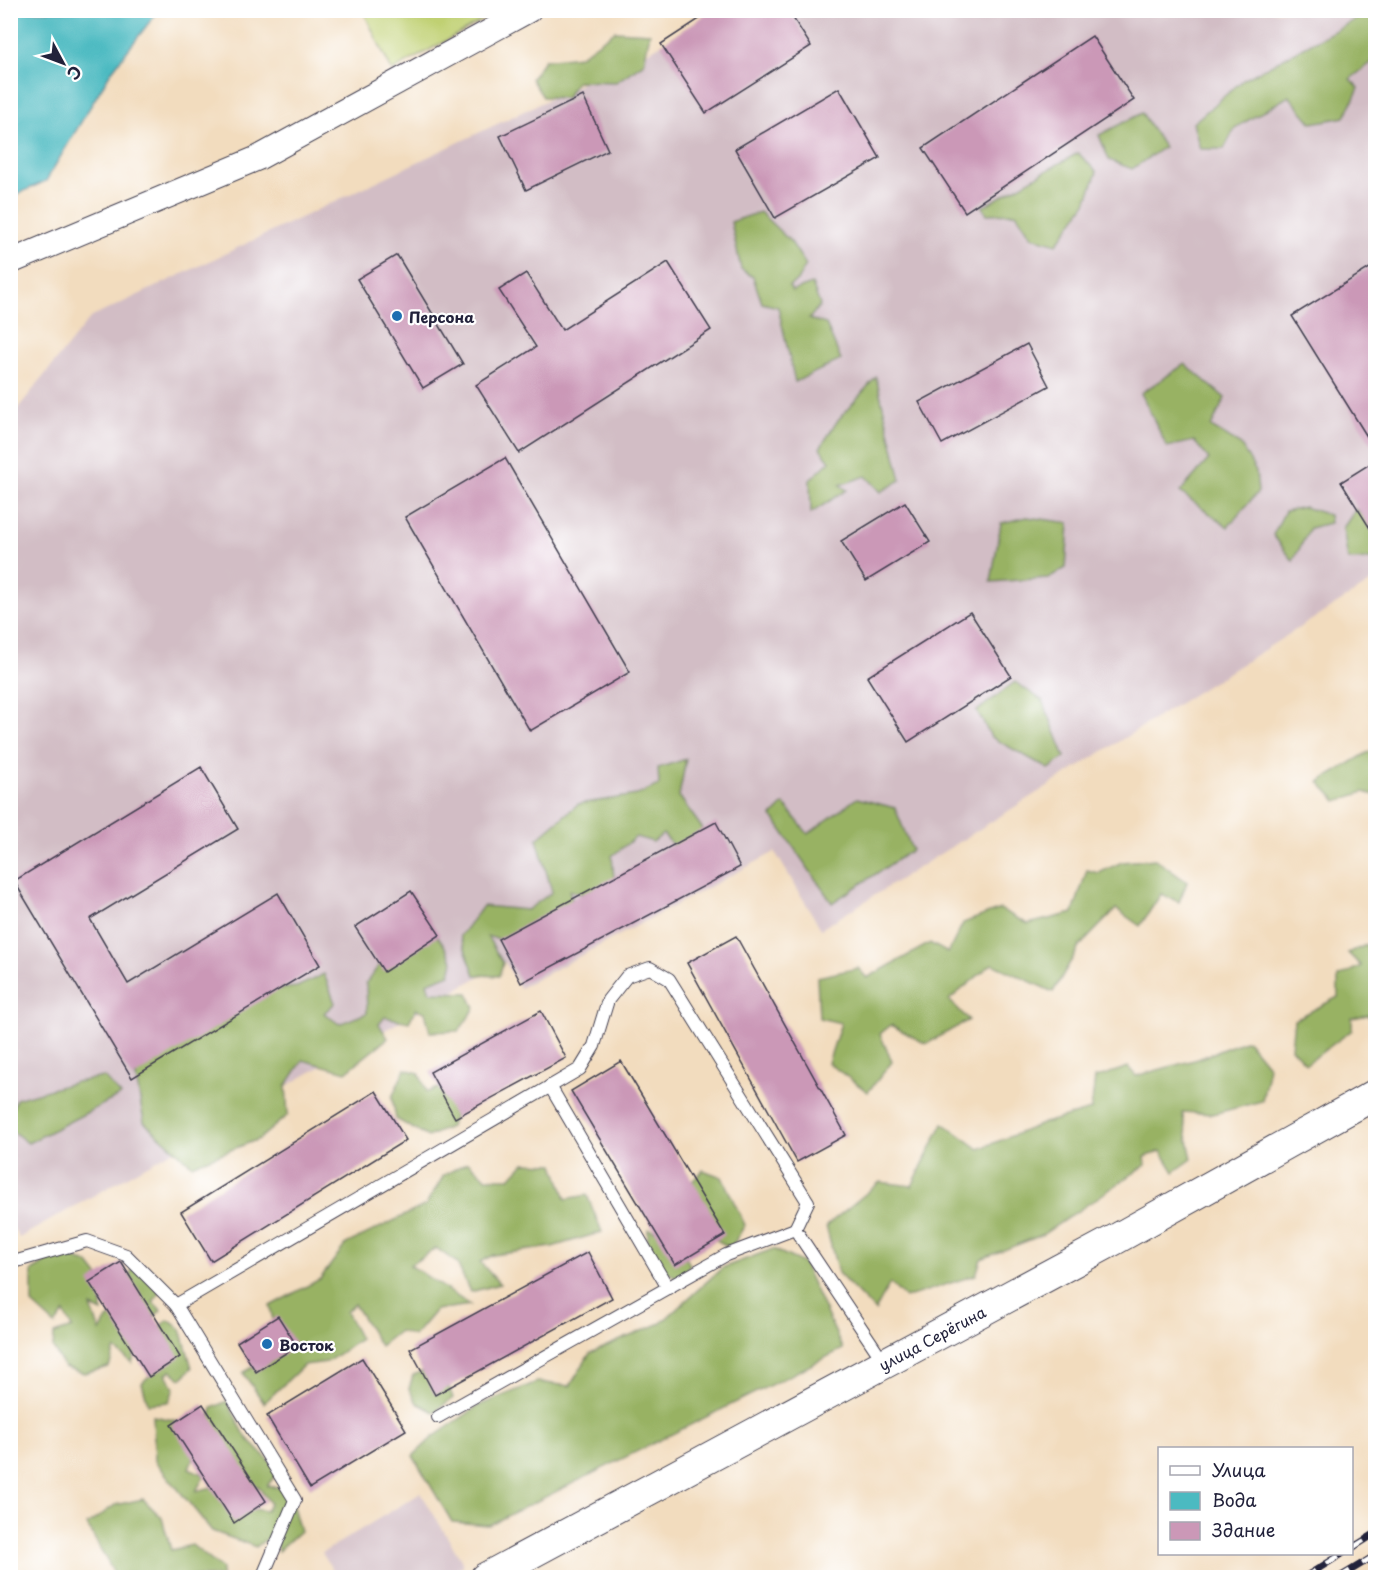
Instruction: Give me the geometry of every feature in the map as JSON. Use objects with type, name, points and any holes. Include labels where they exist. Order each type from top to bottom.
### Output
[{"type":"street","points":[[10,262],[258,158],[529,10]]},
{"type":"street","name":"улица Серёгина","points":[[485,1578],[1116,1239],[1376,1094]]},
{"type":"lane","points":[[176,1305],[580,1069],[594,1046],[608,1000],[627,976],[651,968],[669,979],[808,1202],[795,1229],[726,1255],[438,1417]]},
{"type":"lane","points":[[550,1086],[668,1288]]},
{"type":"lane","points":[[795,1229],[885,1363]]},
{"type":"lane","points":[[10,1263],[87,1241],[126,1256],[176,1305],[295,1500],[262,1578]]},
{"type":"shaded area","points":[[716,11],[1375,11],[1375,580],[821,929],[775,852],[520,988],[505,962],[19,1238],[11,1224],[11,417],[90,318],[650,51]]},
{"type":"shaded area","points":[[421,1493],[464,1565],[443,1577],[337,1577],[322,1553]]},
{"type":"green space","points":[[363,11],[499,11],[392,71]]},
{"type":"green space","points":[[1371,11],[1375,11],[1375,60],[1350,79],[1359,88],[1345,117],[1312,123],[1289,96],[1235,128],[1224,149],[1200,149],[1193,123],[1243,80]]},
{"type":"green space","points":[[615,31],[650,33],[644,63],[616,82],[577,81],[566,98],[543,97],[531,79],[544,60],[580,56]]},
{"type":"green space","points":[[1142,113],[1164,147],[1132,169],[1109,160],[1099,135]]},
{"type":"green space","points":[[1078,153],[1097,172],[1086,203],[1057,244],[1032,237],[1016,213],[987,214],[982,207]]},
{"type":"green space","points":[[760,212],[791,242],[806,265],[797,281],[789,286],[792,291],[812,284],[820,305],[809,319],[826,324],[841,360],[795,382],[778,307],[762,303],[753,277],[741,269],[731,222]]},
{"type":"green space","points":[[1185,364],[1225,398],[1211,427],[1241,445],[1256,472],[1258,492],[1228,527],[1180,492],[1209,459],[1194,441],[1167,447],[1141,393]]},
{"type":"green space","points":[[876,377],[901,480],[881,492],[866,476],[840,485],[847,490],[811,513],[810,480],[830,461],[820,448],[838,420]]},
{"type":"green space","points":[[1304,507],[1329,515],[1330,523],[1310,528],[1293,561],[1273,535],[1285,511]]},
{"type":"green space","points":[[1356,509],[1375,527],[1375,559],[1348,560],[1343,528]]},
{"type":"green space","points":[[1027,517],[1069,523],[1066,568],[1048,578],[991,582],[1001,523]]},
{"type":"green space","points":[[1015,682],[1043,701],[1065,757],[1049,769],[991,737],[977,711]]},
{"type":"green space","points":[[1375,748],[1375,795],[1364,792],[1337,801],[1319,782]]},
{"type":"green space","points":[[686,759],[679,796],[710,839],[679,852],[663,834],[653,842],[636,837],[612,856],[615,889],[599,899],[569,890],[577,916],[534,951],[487,936],[503,963],[499,976],[475,975],[460,936],[483,906],[527,910],[552,892],[537,839],[578,804],[637,795],[659,785],[658,768]]},
{"type":"green space","points":[[857,798],[895,808],[912,850],[832,903],[772,816],[784,804],[808,834]]},
{"type":"green space","points":[[1155,859],[1187,882],[1179,902],[1161,894],[1140,926],[1116,909],[1079,947],[1053,992],[992,964],[949,1000],[969,1020],[926,1044],[891,1025],[880,1034],[892,1062],[868,1092],[828,1063],[841,1023],[819,1018],[817,977],[858,968],[867,978],[930,943],[948,953],[963,923],[1000,909],[1028,924],[1073,913],[1087,870],[1099,873],[1122,862]]},
{"type":"green space","points":[[427,923],[453,961],[450,974],[427,983],[430,992],[468,993],[475,1008],[459,1031],[430,1032],[425,1012],[416,1009],[409,1022],[385,1017],[379,1024],[388,1038],[346,1072],[303,1060],[286,1086],[288,1115],[259,1139],[192,1165],[144,1122],[133,1061],[263,991],[297,987],[324,974],[335,1003],[324,1013],[339,1024],[367,1013],[366,983],[386,956]]},
{"type":"green space","points":[[1375,941],[1375,1025],[1368,1015],[1352,1018],[1352,1030],[1306,1064],[1291,1048],[1294,1020],[1338,997],[1338,977],[1361,966],[1348,953]]},
{"type":"green space","points":[[1247,1040],[1269,1067],[1262,1101],[1213,1114],[1182,1112],[1192,1159],[1174,1172],[1161,1151],[1145,1157],[1146,1165],[1042,1235],[981,1259],[976,1275],[905,1298],[890,1283],[875,1311],[838,1273],[826,1226],[880,1182],[912,1186],[943,1123],[979,1149],[1044,1123],[1091,1110],[1095,1078],[1128,1067],[1136,1076],[1198,1059]]},
{"type":"green space","points":[[405,1069],[419,1073],[427,1092],[445,1086],[457,1110],[450,1127],[428,1137],[396,1119],[392,1097]]},
{"type":"green space","points":[[104,1077],[121,1095],[28,1143],[11,1130],[11,1114],[16,1099],[76,1082]]},
{"type":"green space","points":[[468,1162],[486,1178],[510,1178],[524,1163],[554,1164],[566,1199],[587,1195],[602,1232],[552,1247],[493,1255],[480,1262],[500,1284],[470,1292],[457,1263],[436,1248],[410,1265],[470,1305],[436,1310],[414,1336],[399,1331],[380,1346],[354,1304],[346,1312],[360,1339],[327,1362],[304,1365],[264,1403],[243,1373],[265,1359],[276,1335],[270,1306],[320,1279],[346,1244],[426,1205],[444,1175]]},
{"type":"green space","points":[[703,1170],[722,1177],[745,1225],[731,1248],[707,1235],[684,1190]]},
{"type":"green space","points":[[648,1229],[675,1237],[690,1265],[678,1278],[663,1269],[653,1259],[648,1246]]},
{"type":"green space","points":[[773,1249],[803,1263],[843,1349],[489,1525],[452,1522],[413,1456],[433,1437],[480,1405],[537,1382],[570,1386],[590,1353],[661,1323],[722,1268]]},
{"type":"green space","points":[[59,1254],[88,1263],[102,1281],[102,1312],[91,1307],[100,1331],[107,1319],[119,1312],[117,1303],[134,1265],[160,1292],[153,1302],[161,1310],[148,1323],[155,1330],[168,1320],[181,1329],[192,1368],[181,1379],[171,1371],[166,1374],[174,1388],[169,1402],[148,1404],[142,1383],[163,1362],[138,1344],[132,1363],[115,1349],[109,1367],[84,1373],[64,1367],[53,1348],[54,1334],[72,1328],[64,1313],[55,1325],[32,1304],[32,1271]]},
{"type":"green space","points":[[429,1369],[444,1374],[453,1398],[434,1412],[417,1403],[409,1389],[413,1375]]},
{"type":"green space","points":[[227,1401],[246,1437],[279,1471],[267,1486],[288,1489],[300,1531],[278,1551],[275,1532],[256,1547],[212,1531],[155,1461],[153,1416],[194,1424],[197,1449],[189,1468],[205,1475],[196,1491],[220,1485],[231,1506],[266,1511],[270,1503],[258,1486],[236,1487],[208,1433],[212,1408]]},
{"type":"green space","points":[[143,1499],[162,1518],[171,1550],[192,1545],[222,1569],[221,1577],[136,1577],[135,1572],[116,1577],[87,1525],[115,1505]]},
{"type":"water","points":[[10,11],[158,11],[111,72],[46,181],[11,197]]},
{"type":"building","points":[[713,10],[788,10],[811,46],[706,113],[661,44]]},
{"type":"building","points":[[1092,36],[1134,100],[965,212],[923,148]]},
{"type":"building","points":[[839,88],[880,158],[775,218],[735,149]]},
{"type":"building","points":[[583,96],[608,150],[526,190],[500,136]]},
{"type":"building","points":[[397,255],[463,364],[423,388],[357,279]]},
{"type":"building","points":[[668,262],[711,330],[519,453],[476,385],[536,347],[499,290],[526,273],[562,330]]},
{"type":"building","points":[[1376,264],[1376,451],[1292,316]]},
{"type":"building","points":[[1027,344],[1049,386],[942,444],[919,402]]},
{"type":"building","points":[[505,458],[630,672],[530,731],[405,517]]},
{"type":"building","points":[[1376,460],[1376,538],[1341,482]]},
{"type":"building","points":[[905,502],[930,542],[866,581],[841,541]]},
{"type":"building","points":[[970,612],[1011,676],[908,742],[867,677]]},
{"type":"building","points":[[201,767],[238,829],[90,919],[128,984],[278,893],[320,965],[132,1078],[14,881]]},
{"type":"building","points":[[716,822],[740,867],[521,983],[498,939]]},
{"type":"building","points":[[411,891],[440,935],[384,972],[355,927]]},
{"type":"building","points":[[736,936],[846,1135],[797,1162],[687,963]]},
{"type":"building","points":[[541,1011],[566,1058],[455,1118],[430,1072]]},
{"type":"building","points":[[621,1061],[725,1235],[675,1265],[571,1091]]},
{"type":"building","points":[[376,1091],[406,1140],[211,1261],[181,1212]]},
{"type":"building","points":[[588,1252],[612,1298],[435,1395],[410,1349]]},
{"type":"building","points":[[121,1262],[180,1357],[149,1377],[89,1282]]},
{"type":"building","name":"Восток","points":[[278,1316],[297,1346],[256,1372],[237,1342]]},
{"type":"building","points":[[362,1358],[406,1430],[310,1488],[267,1416]]},
{"type":"building","points":[[203,1404],[266,1501],[234,1523],[171,1425]]},
{"type":"railway","points":[[1353,1547],[1376,1533]]},
{"type":"railway","points":[[1303,1578],[1340,1555]]},
{"type":"railway","points":[[1338,1578],[1376,1555]]},
{"type":"place","name":"Персона","points":[[397,316]]},
{"type":"place","name":"Восток","points":[[267,1344]]}]
